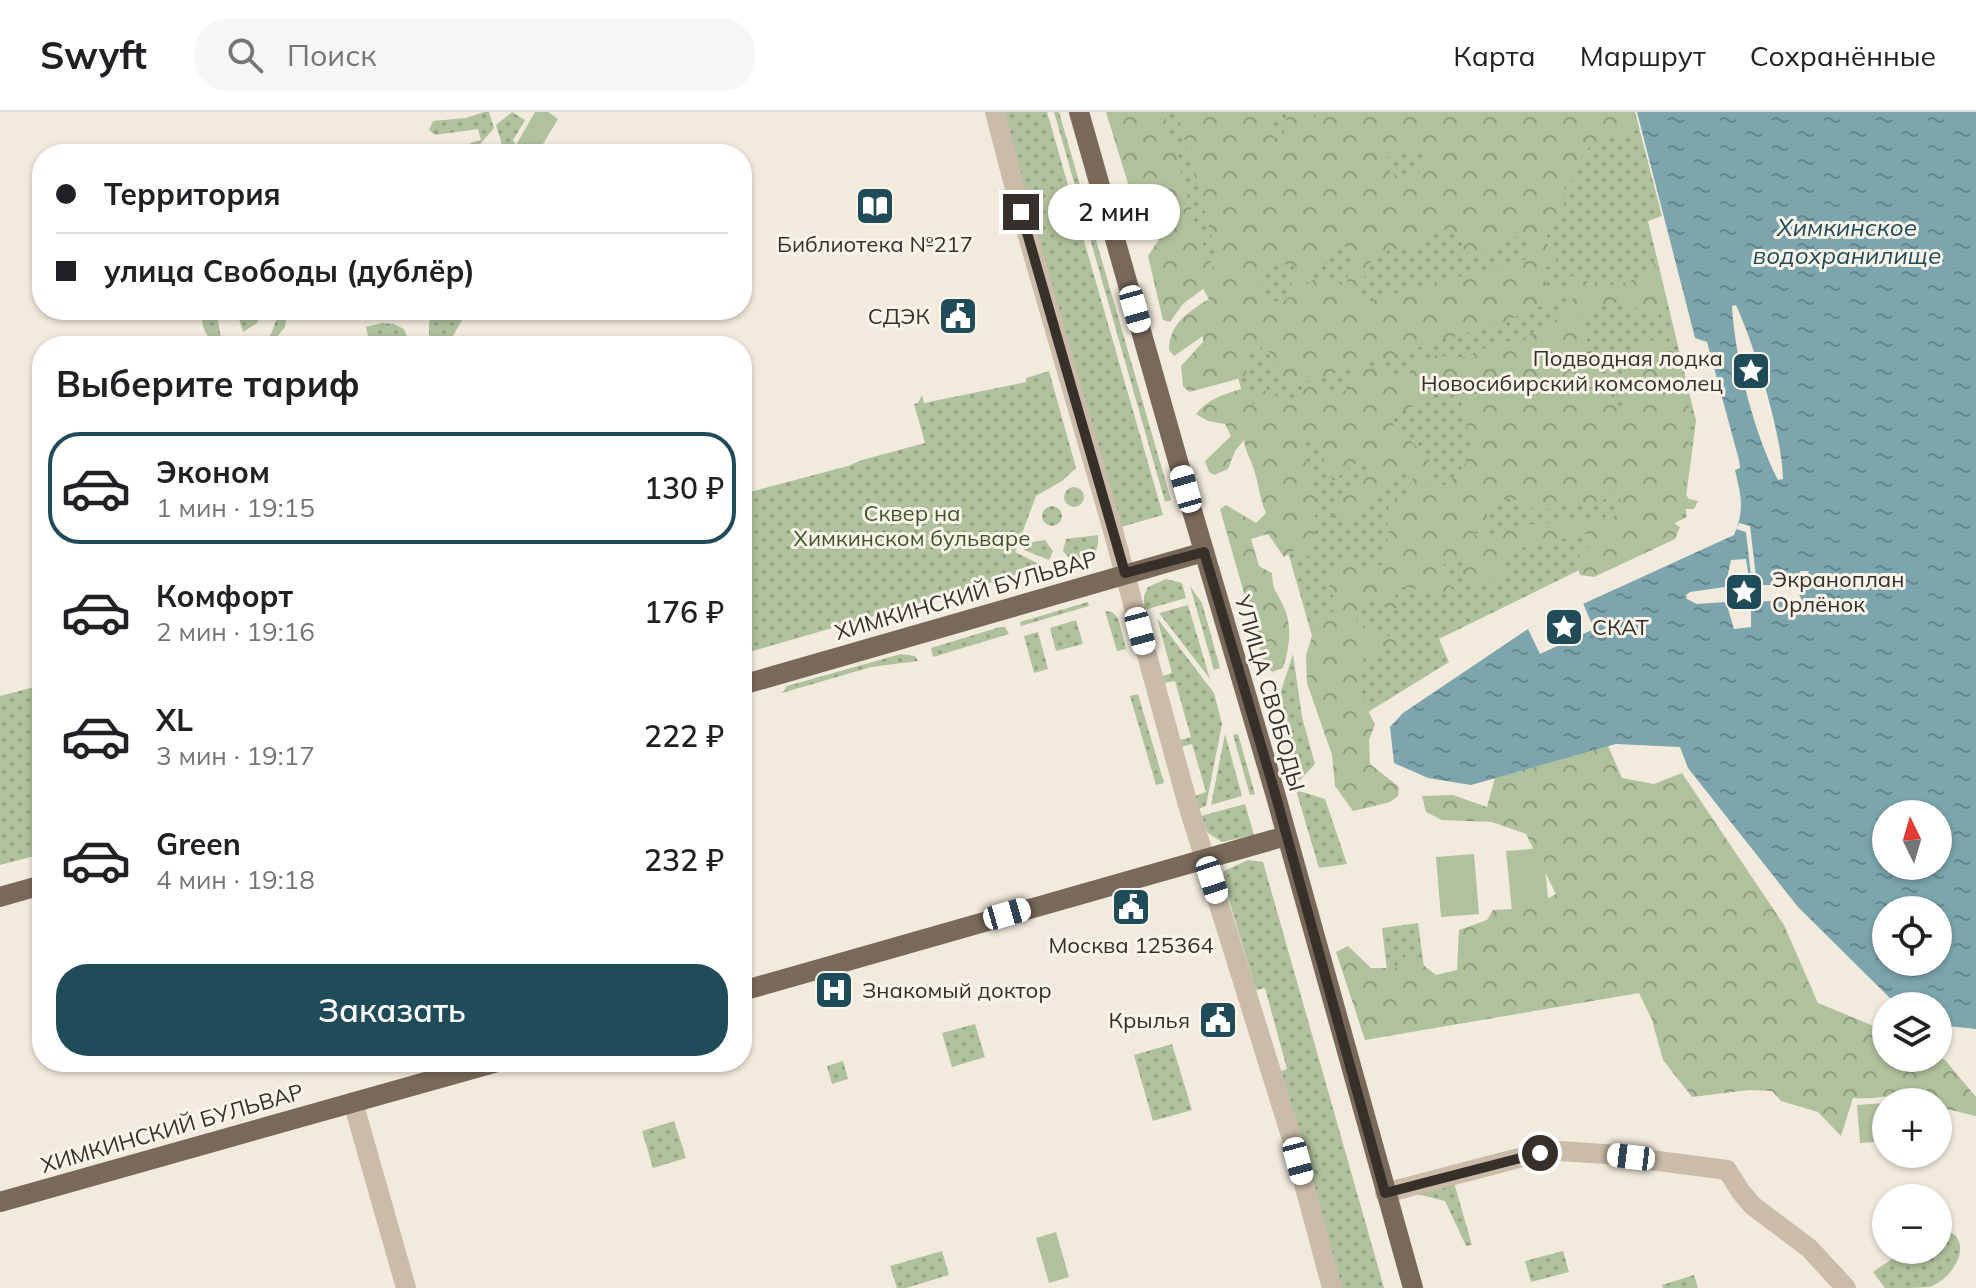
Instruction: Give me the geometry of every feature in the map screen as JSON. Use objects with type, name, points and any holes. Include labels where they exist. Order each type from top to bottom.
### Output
[{"type":"main road","name":"УЛИЦА СВОБОДЫ","points":[[1079,112],[1413,1288]]},
{"type":"main road","name":"ХИМКИНСКИЙ БУЛЬВАР","points":[[752,682],[1204,552]]},
{"type":"main road","points":[[752,988],[1286,836]]},
{"type":"main road","points":[[0,897],[32,888]]},
{"type":"main road","name":"ХИМКИНСКИЙ БУЛЬВАР","points":[[0,1202],[461,1072]]},
{"type":"street","points":[[995,112],[1205,859],[1292,1139],[1332,1288]]},
{"type":"street","points":[[353,1102],[406,1288]]},
{"type":"street","points":[[1385,1193],[1530,1155],[1560,1151],[1727,1170],[1753,1206],[1809,1248],[1846,1288]]},
{"type":"green space","points":[[489,112],[494,128],[480,144],[470,143],[481,140],[478,129],[435,135],[429,130],[433,121]]},
{"type":"green space","points":[[512,112],[525,120],[513,140],[515,144],[502,144],[496,125]]},
{"type":"green space","points":[[535,112],[548,112],[558,119],[543,144],[517,144]]},
{"type":"green space","points":[[1001,112],[1047,112],[1163,515],[1121,527]]},
{"type":"green space","points":[[1054,112],[1059,112],[1171,500],[1165,502]]},
{"type":"green space","points":[[1106,112],[1164,112],[1196,226],[1215,274],[1221,270],[1177,112],[1270,112],[1271,132],[1276,141],[1284,134],[1286,119],[1293,112],[1304,112],[1313,125],[1316,116],[1311,112],[1635,114],[1636,123],[1629,133],[1610,136],[1593,144],[1581,157],[1578,176],[1564,188],[1564,214],[1549,226],[1546,243],[1555,252],[1556,262],[1542,270],[1547,286],[1555,288],[1566,286],[1571,276],[1613,285],[1635,279],[1653,262],[1662,289],[1659,316],[1644,314],[1628,305],[1607,303],[1578,320],[1622,418],[1626,415],[1627,375],[1633,360],[1647,341],[1666,339],[1677,361],[1692,417],[1683,491],[1689,499],[1698,501],[1694,509],[1680,509],[1672,515],[1673,522],[1680,527],[1675,539],[1594,577],[1580,575],[1577,566],[1580,556],[1589,546],[1589,533],[1508,551],[1502,578],[1482,585],[1466,586],[1462,578],[1463,558],[1453,558],[1442,566],[1452,590],[1433,594],[1410,587],[1391,587],[1401,607],[1387,610],[1377,596],[1364,607],[1356,622],[1412,646],[1395,647],[1364,658],[1362,667],[1362,692],[1375,724],[1369,740],[1370,764],[1399,787],[1398,796],[1390,802],[1353,811],[1335,786],[1332,755],[1307,683],[1306,655],[1317,620],[1336,610],[1329,574],[1344,561],[1374,569],[1384,563],[1389,530],[1386,515],[1390,504],[1407,494],[1414,476],[1402,465],[1390,485],[1353,521],[1341,522],[1328,512],[1335,499],[1369,470],[1366,459],[1352,465],[1334,481],[1329,476],[1319,442],[1303,438],[1306,463],[1316,489],[1313,558],[1294,550],[1284,557],[1268,534],[1251,539],[1259,566],[1272,573],[1288,619],[1289,643],[1283,668],[1272,672],[1263,660],[1220,509],[1226,505],[1256,523],[1266,513],[1255,473],[1244,440],[1235,451],[1228,469],[1214,475],[1209,472],[1205,461],[1231,436],[1225,424],[1208,421],[1196,414],[1211,401],[1241,389],[1250,395],[1254,408],[1260,389],[1296,404],[1304,386],[1322,381],[1333,394],[1348,390],[1361,368],[1381,366],[1400,379],[1411,376],[1418,362],[1438,354],[1449,358],[1464,357],[1497,343],[1522,339],[1558,318],[1575,296],[1567,295],[1503,322],[1298,384],[1286,383],[1280,376],[1264,341],[1260,349],[1250,355],[1245,377],[1189,392],[1183,386],[1181,366],[1203,342],[1203,336],[1174,356],[1169,350],[1170,341],[1182,319],[1209,299],[1203,289],[1183,304],[1170,322],[1163,320],[1148,256],[1159,239],[1161,221],[1150,212],[1138,216]],"holes":[[[1432,150],[1416,177],[1402,178],[1384,170],[1385,159],[1398,151]],[[1445,229],[1460,233],[1464,252],[1479,256],[1520,235],[1535,240],[1527,259],[1385,296],[1362,305],[1344,287],[1320,275],[1280,304],[1265,295],[1262,276],[1270,269],[1279,265],[1298,269],[1290,288],[1324,265],[1338,245],[1349,247],[1358,257],[1349,268],[1347,283],[1354,288],[1366,275],[1373,254],[1402,248],[1416,251],[1427,235]],[[1454,374],[1463,382],[1461,401],[1473,453],[1455,477],[1437,490],[1429,486],[1432,463],[1411,441],[1395,433],[1392,417],[1426,399],[1439,381]],[[1612,493],[1627,506],[1611,519],[1522,525],[1492,538],[1472,534],[1488,526],[1486,505],[1500,500],[1519,500],[1536,513],[1563,504],[1597,505]]]},
{"type":"green space","points":[[1158,112],[1635,112],[1662,216],[1648,221],[1696,421],[1685,505],[1687,517],[1439,639],[1449,662],[1339,730]]},
{"type":"green space","points":[[202,320],[218,320],[221,336],[208,336]]},
{"type":"green space","points":[[239,320],[259,320],[257,323],[243,332]]},
{"type":"green space","points":[[276,320],[286,320],[278,336],[270,336]]},
{"type":"green space","points":[[430,320],[462,320],[453,336],[429,336]]},
{"type":"green space","points":[[394,324],[404,329],[406,336],[368,336],[366,327]]},
{"type":"green space","name":"Сквер на Химкинском бульваре","points":[[1049,371],[1076,468],[1062,481],[1036,496],[1015,552],[1045,567],[752,651],[752,491],[925,443],[914,404],[922,395],[924,403],[1026,382],[1026,378]]},
{"type":"green space","points":[[1074,487],[1081,490],[1084,497],[1081,504],[1074,507],[1067,504],[1064,497],[1067,490]]},
{"type":"green space","points":[[1052,506],[1059,509],[1062,516],[1059,523],[1052,526],[1045,523],[1042,516],[1045,509]]},
{"type":"green space","points":[[1098,535],[1096,551],[1087,561],[1076,565],[1063,551],[1066,539]]},
{"type":"green space","points":[[1045,540],[1053,551],[1049,560],[1024,550],[1027,543]]},
{"type":"green space","points":[[1166,579],[1182,583],[1186,598],[1144,610],[1148,587]]},
{"type":"green space","points":[[1190,586],[1202,603],[1220,668],[1214,670]]},
{"type":"green space","points":[[1088,602],[1089,606],[1021,626],[1020,622]]},
{"type":"green space","points":[[1188,605],[1210,679],[1159,613]]},
{"type":"green space","points":[[1105,611],[1112,612],[1118,618],[1126,649],[1117,651]]},
{"type":"green space","points":[[1157,618],[1214,693],[1222,724],[1206,806],[1198,809],[1195,796],[1206,792],[1192,744],[1181,747],[1180,740],[1191,737],[1175,681],[1164,683],[1162,676],[1172,673]]},
{"type":"green space","points":[[1076,620],[1083,644],[1056,651],[1050,628]]},
{"type":"green space","points":[[1005,627],[1009,634],[933,657],[931,648]]},
{"type":"green space","points":[[1038,632],[1048,669],[1034,673],[1024,636]]},
{"type":"green space","points":[[901,654],[915,656],[918,661],[871,667],[782,693],[787,686]]},
{"type":"green space","points":[[1293,654],[1302,717],[1315,764],[1297,783],[1284,725],[1288,723],[1280,694]]},
{"type":"green space","points":[[32,688],[32,857],[0,865],[0,696]]},
{"type":"green space","points":[[1138,694],[1164,783],[1156,785],[1130,696]]},
{"type":"green space","points":[[1225,734],[1242,796],[1211,805]]},
{"type":"green space","points":[[1238,734],[1255,794],[1250,795],[1233,735]]},
{"type":"green space","points":[[1608,746],[1622,778],[1654,784],[1682,773],[1784,925],[1818,1003],[1872,1025],[1872,1072],[1952,1072],[1952,1068],[1976,1097],[1976,1116],[1952,1110],[1952,1088],[1872,1088],[1872,1098],[1853,1098],[1841,1136],[1818,1112],[1781,1101],[1772,1091],[1749,1090],[1692,1097],[1663,1060],[1652,1020],[1639,993],[1365,1040],[1336,952],[1348,946],[1371,968],[1395,968],[1408,953],[1436,975],[1457,970],[1459,930],[1487,920],[1493,910],[1531,908],[1556,894],[1526,834],[1492,822],[1442,820],[1426,812],[1422,796],[1453,795],[1487,807],[1495,778]]},
{"type":"green space","points":[[1296,790],[1325,799],[1347,864],[1319,868]]},
{"type":"green space","points":[[1245,804],[1254,835],[1222,842],[1208,833],[1201,816]]},
{"type":"green space","points":[[1543,848],[1549,907],[1512,911],[1506,851]]},
{"type":"green space","points":[[1474,854],[1479,914],[1441,917],[1436,857]]},
{"type":"green space","points":[[1248,860],[1263,862],[1384,1288],[1340,1288],[1279,1072],[1287,1069],[1265,988],[1256,990],[1223,880],[1224,871]]},
{"type":"green space","points":[[1418,923],[1424,967],[1387,971],[1382,928]]},
{"type":"green space","points":[[975,1024],[985,1057],[952,1067],[942,1033]]},
{"type":"green space","points":[[1172,1044],[1192,1110],[1153,1121],[1134,1055]]},
{"type":"green space","points":[[843,1061],[848,1079],[832,1084],[827,1066]]},
{"type":"green space","points":[[1872,1104],[1872,1142],[1860,1143],[1857,1105]]},
{"type":"green space","points":[[674,1121],[686,1158],[653,1168],[642,1131]]},
{"type":"green space","points":[[1453,1179],[1472,1245],[1466,1246],[1445,1201],[1417,1194]]},
{"type":"green space","points":[[1056,1232],[1069,1277],[1049,1283],[1036,1238]]},
{"type":"green space","points":[[1952,1233],[1958,1240],[1959,1257],[1955,1266],[1940,1282],[1930,1287],[1885,1288],[1873,1272],[1885,1264],[1952,1264]]},
{"type":"green space","points":[[942,1251],[949,1275],[897,1288],[890,1266]]},
{"type":"green space","points":[[1563,1251],[1569,1272],[1531,1282],[1525,1261]]},
{"type":"green space","points":[[1694,1275],[1698,1288],[1663,1288],[1662,1285]]},
{"type":"water","name":"Химкинское водохранилище","points":[[1637,112],[1976,112],[1976,1029],[1952,1026],[1952,992],[1884,992],[1798,907],[1688,768],[1680,747],[1616,744],[1471,785],[1428,778],[1394,763],[1390,727],[1403,713],[1528,629],[1734,535],[1741,510],[1735,470],[1740,468],[1739,460],[1707,342],[1695,338]],"holes":[[[1736,305],[1766,391],[1778,439],[1783,479],[1778,480],[1769,461],[1747,395],[1737,349],[1732,306]],[[1746,559],[1750,585],[1787,585],[1801,571],[1809,571],[1798,593],[1810,614],[1801,615],[1787,599],[1751,603],[1751,627],[1734,629],[1726,602],[1697,604],[1687,599],[1686,595],[1690,592],[1725,587],[1731,560]]]},
{"type":"pier","points":[[1739,523],[1750,526],[1757,585],[1752,585],[1746,532],[1736,529]]},
{"type":"pier","points":[[1583,603],[1594,629],[1540,654],[1528,629]]},
{"type":"place","name":"Библиотека №217","points":[[875,206]]},
{"type":"place","name":"СДЭК","points":[[958,316]]},
{"type":"place","name":"Подводная лодка Новосибирский комсомолец","points":[[1751,371]]},
{"type":"place","name":"Экраноплан Орлёнок","points":[[1744,592]]},
{"type":"place","name":"СКАТ","points":[[1564,627]]},
{"type":"place","name":"Москва 125364","points":[[1131,907]]},
{"type":"place","name":"Знакомый доктор","points":[[834,990]]},
{"type":"place","name":"Крылья","points":[[1218,1020]]},
{"type":"route","points":[[1021,212],[1125,573],[1204,552],[1275,793],[1385,1193],[1540,1153]]}]
